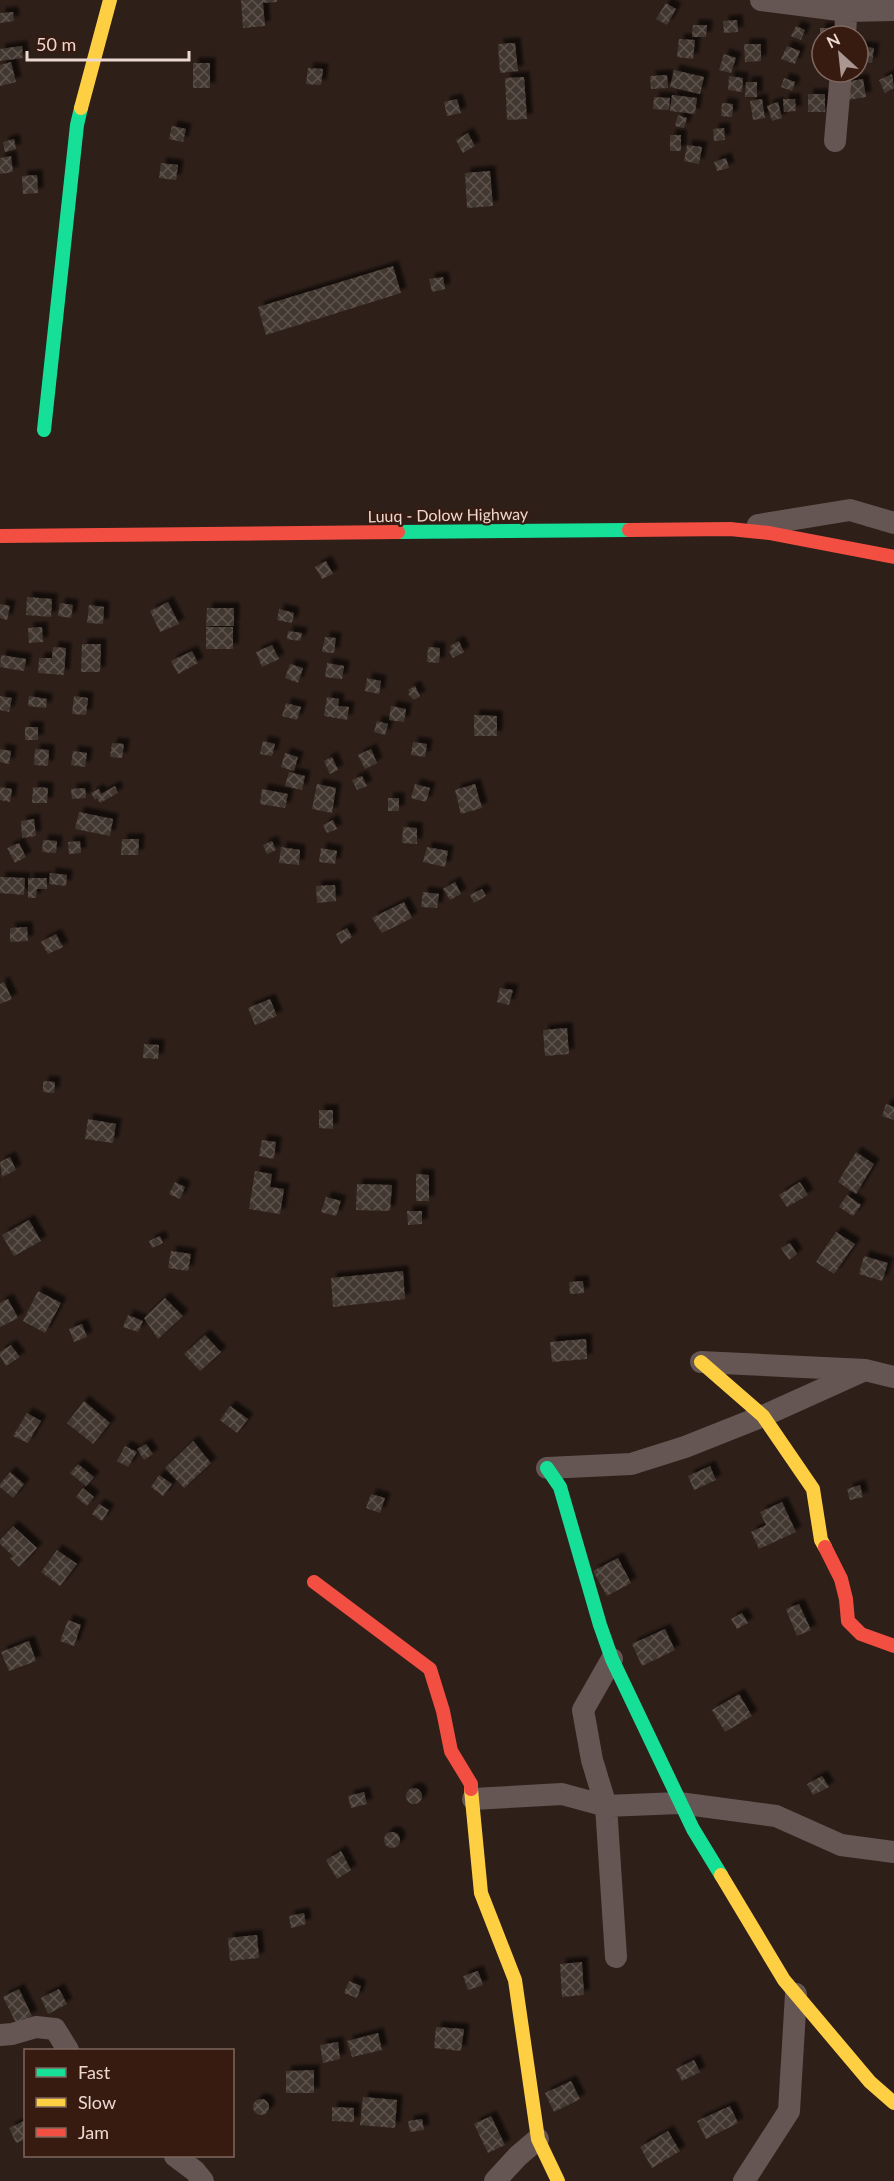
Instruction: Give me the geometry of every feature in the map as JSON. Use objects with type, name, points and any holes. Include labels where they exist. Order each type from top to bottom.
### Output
[{"type":"street","points":[[44,430],[77,125],[110,0]]},
{"type":"street","points":[[761,0],[894,10]]},
{"type":"street","points":[[845,24],[847,6]]},
{"type":"street","points":[[835,141],[840,84]]},
{"type":"street","points":[[730,529],[850,510],[894,523]]},
{"type":"street","name":"Luuq - Dolow Highway","points":[[0,536],[730,529],[770,533],[894,557]]},
{"type":"street","points":[[701,1362],[865,1370],[894,1377]]},
{"type":"street","points":[[701,1362],[763,1416],[813,1490],[821,1540],[841,1579],[848,1621],[861,1634],[894,1647]]},
{"type":"street","points":[[547,1468],[631,1464],[685,1447],[763,1416],[865,1370]]},
{"type":"street","points":[[547,1468],[560,1487],[612,1659],[693,1829],[784,1980],[870,2082],[894,2103]]},
{"type":"street","points":[[314,1582],[430,1669],[443,1711],[451,1751],[471,1784],[481,1893],[515,1980],[538,2139],[558,2181]]},
{"type":"street","points":[[612,1659],[583,1710],[592,1760],[606,1806],[616,1957]]},
{"type":"street","points":[[472,1799],[562,1794],[606,1806],[679,1803],[776,1816],[841,1845],[894,1852]]},
{"type":"street","points":[[744,2181],[789,2111],[796,1994]]},
{"type":"street","points":[[0,2035],[36,2027],[55,2029],[67,2049]]},
{"type":"street","points":[[495,2181],[518,2156],[538,2139]]},
{"type":"street","points":[[176,2157],[195,2171],[203,2181]]},
{"type":"building","points":[[241,0],[277,0],[277,2],[263,3],[265,26],[243,28]]},
{"type":"building","points":[[666,3],[676,9],[667,25],[656,19]]},
{"type":"building","points":[[13,12],[14,21],[0,23],[0,13]]},
{"type":"building","points":[[737,20],[738,32],[724,33],[723,21]]},
{"type":"building","points":[[693,25],[707,25],[706,37],[692,37]]},
{"type":"building","points":[[796,26],[805,30],[801,40],[791,36]]},
{"type":"building","points":[[679,39],[695,40],[693,59],[677,57]]},
{"type":"building","points":[[515,43],[518,71],[500,73],[498,44]]},
{"type":"building","points":[[744,44],[761,44],[761,61],[745,62]]},
{"type":"building","points":[[22,46],[23,58],[0,61],[0,49]]},
{"type":"building","points":[[787,46],[800,51],[795,64],[781,59]]},
{"type":"building","points":[[870,48],[874,48],[872,63],[870,63]]},
{"type":"building","points":[[724,54],[736,58],[731,73],[719,70]]},
{"type":"building","points":[[11,62],[16,82],[0,86],[0,65]]},
{"type":"building","points":[[193,63],[210,63],[210,88],[193,88]]},
{"type":"building","points":[[308,68],[323,69],[321,85],[306,84]]},
{"type":"building","points":[[674,70],[704,77],[700,94],[670,87]]},
{"type":"building","points":[[892,74],[894,88],[885,93],[879,80]]},
{"type":"building","points":[[667,75],[668,88],[651,89],[650,76]]},
{"type":"building","points":[[729,76],[743,78],[742,92],[728,90]]},
{"type":"building","points":[[524,77],[527,119],[507,120],[505,78]]},
{"type":"building","points":[[784,78],[795,82],[792,91],[781,87]]},
{"type":"building","points":[[746,82],[757,82],[757,97],[745,97]]},
{"type":"building","points":[[845,84],[864,84],[866,97],[848,100]]},
{"type":"building","points":[[808,94],[825,94],[825,112],[808,112]]},
{"type":"building","points":[[672,95],[697,98],[695,114],[670,111]]},
{"type":"building","points":[[654,97],[670,98],[669,110],[653,109]]},
{"type":"building","points":[[457,99],[461,113],[447,116],[444,102]]},
{"type":"building","points":[[762,99],[765,118],[753,120],[750,101]]},
{"type":"building","points":[[783,99],[795,99],[796,111],[784,112]]},
{"type":"building","points":[[778,102],[782,118],[772,121],[767,106]]},
{"type":"building","points":[[722,103],[733,104],[732,117],[721,116]]},
{"type":"building","points":[[678,115],[687,118],[684,128],[675,126]]},
{"type":"building","points":[[172,126],[186,129],[183,142],[169,139]]},
{"type":"building","points":[[724,128],[725,140],[714,141],[713,129]]},
{"type":"building","points":[[468,133],[475,146],[463,153],[456,140]]},
{"type":"building","points":[[670,135],[681,135],[681,151],[670,151]]},
{"type":"building","points":[[14,139],[16,149],[5,152],[3,142]]},
{"type":"building","points":[[687,145],[702,147],[699,164],[684,161]]},
{"type":"building","points":[[11,156],[13,172],[0,174],[0,158]]},
{"type":"building","points":[[726,158],[729,168],[717,171],[714,162]]},
{"type":"building","points":[[161,163],[178,165],[176,180],[159,178]]},
{"type":"building","points":[[490,171],[493,206],[467,208],[465,173]]},
{"type":"building","points":[[37,175],[38,193],[23,194],[22,176]]},
{"type":"building","points":[[393,266],[401,293],[266,335],[258,307]]},
{"type":"building","points":[[443,277],[445,289],[432,292],[429,279]]},
{"type":"building","points":[[326,561],[333,574],[322,579],[315,567]]},
{"type":"building","points":[[27,597],[52,599],[51,617],[26,615]]},
{"type":"building","points":[[168,602],[179,624],[160,632],[150,611]]},
{"type":"building","points":[[60,603],[73,605],[71,618],[58,616]]},
{"type":"building","points":[[0,604],[10,606],[7,620],[0,618]]},
{"type":"building","points":[[89,605],[104,607],[103,624],[87,623]]},
{"type":"building","points":[[207,608],[234,608],[234,626],[206,626]]},
{"type":"building","points":[[279,609],[294,613],[292,623],[277,620]]},
{"type":"building","points":[[42,627],[43,642],[29,643],[28,628]]},
{"type":"building","points":[[206,627],[233,627],[233,649],[206,649]]},
{"type":"building","points":[[288,631],[302,633],[300,641],[287,639]]},
{"type":"building","points":[[325,637],[336,638],[334,653],[322,652]]},
{"type":"building","points":[[459,641],[464,652],[453,658],[449,651],[452,649],[450,646]]},
{"type":"building","points":[[82,644],[101,644],[100,672],[81,672]]},
{"type":"building","points":[[272,645],[279,659],[262,667],[256,652]]},
{"type":"building","points":[[53,647],[66,648],[64,675],[38,673],[39,658],[52,658]]},
{"type":"building","points":[[428,647],[440,648],[439,663],[427,662]]},
{"type":"building","points":[[192,651],[198,663],[178,674],[171,661]]},
{"type":"building","points":[[1,655],[26,659],[24,671],[0,667]]},
{"type":"building","points":[[327,663],[344,666],[342,679],[325,677]]},
{"type":"building","points":[[290,664],[303,668],[298,683],[285,678]]},
{"type":"building","points":[[367,678],[381,681],[379,694],[365,691]]},
{"type":"building","points":[[415,686],[420,696],[414,700],[408,694],[410,693],[408,690]]},
{"type":"building","points":[[0,696],[12,698],[9,712],[0,710]]},
{"type":"building","points":[[29,696],[47,699],[46,708],[28,706]]},
{"type":"building","points":[[74,696],[88,698],[86,715],[72,714]]},
{"type":"building","points":[[327,697],[339,699],[338,706],[349,707],[347,720],[324,716]]},
{"type":"building","points":[[286,703],[301,707],[297,720],[282,716]]},
{"type":"building","points":[[391,706],[406,709],[404,722],[389,720]]},
{"type":"building","points":[[474,715],[497,716],[497,736],[474,736]]},
{"type":"building","points":[[377,721],[388,724],[385,735],[374,732]]},
{"type":"building","points":[[25,727],[38,727],[38,740],[25,740]]},
{"type":"building","points":[[263,741],[275,744],[272,756],[260,754]]},
{"type":"building","points":[[413,742],[427,744],[425,757],[411,755]]},
{"type":"building","points":[[112,743],[124,744],[122,758],[110,757]]},
{"type":"building","points":[[0,749],[11,751],[9,764],[0,762]]},
{"type":"building","points":[[35,749],[49,750],[48,766],[34,765]]},
{"type":"building","points":[[371,749],[377,763],[365,769],[358,755]]},
{"type":"building","points":[[73,751],[87,753],[85,767],[71,765]]},
{"type":"building","points":[[285,753],[298,757],[294,771],[281,767]]},
{"type":"building","points":[[332,757],[338,770],[330,774],[324,761]]},
{"type":"building","points":[[289,772],[305,776],[302,790],[285,786]]},
{"type":"building","points":[[362,776],[367,786],[357,790],[352,780]]},
{"type":"building","points":[[317,784],[336,788],[332,813],[312,809]]},
{"type":"building","points":[[415,784],[430,788],[426,802],[411,798]]},
{"type":"building","points":[[475,784],[482,808],[461,814],[455,790]]},
{"type":"building","points":[[115,786],[118,793],[100,803],[91,793],[99,789],[101,794]]},
{"type":"building","points":[[0,787],[12,789],[10,802],[0,800]]},
{"type":"building","points":[[33,787],[48,788],[47,803],[32,803]]},
{"type":"building","points":[[85,788],[86,798],[72,799],[71,789]]},
{"type":"building","points":[[262,789],[288,794],[285,808],[260,804]]},
{"type":"building","points":[[388,798],[399,798],[399,811],[388,811]]},
{"type":"building","points":[[79,812],[113,819],[110,836],[75,829]]},
{"type":"building","points":[[34,819],[36,836],[22,838],[21,821]]},
{"type":"building","points":[[333,820],[337,829],[327,833],[323,825]]},
{"type":"building","points":[[403,827],[417,828],[417,844],[402,843]]},
{"type":"building","points":[[122,839],[139,839],[138,855],[121,855]]},
{"type":"building","points":[[43,840],[57,841],[56,853],[42,852]]},
{"type":"building","points":[[80,841],[81,853],[69,854],[68,842]]},
{"type":"building","points":[[272,841],[276,850],[267,854],[263,845]]},
{"type":"building","points":[[19,843],[26,857],[15,863],[7,848]]},
{"type":"building","points":[[281,847],[300,850],[299,865],[279,863]]},
{"type":"building","points":[[427,847],[448,851],[445,867],[423,862]]},
{"type":"building","points":[[321,848],[337,851],[335,864],[319,862]]},
{"type":"building","points":[[50,873],[67,875],[66,886],[49,884]]},
{"type":"building","points":[[0,877],[25,878],[24,895],[0,893]]},
{"type":"building","points":[[28,878],[47,878],[47,889],[37,889],[36,898],[28,898]]},
{"type":"building","points":[[455,882],[461,894],[450,900],[443,889]]},
{"type":"building","points":[[335,885],[336,901],[317,903],[316,886]]},
{"type":"building","points":[[482,889],[486,896],[474,903],[470,895]]},
{"type":"building","points":[[423,892],[439,894],[437,908],[421,907]]},
{"type":"building","points":[[404,902],[412,918],[382,933],[372,918]]},
{"type":"building","points":[[27,927],[28,941],[10,942],[10,928]]},
{"type":"building","points":[[347,928],[352,937],[341,944],[336,934]]},
{"type":"building","points":[[56,934],[63,947],[48,954],[41,942]]},
{"type":"building","points":[[4,982],[12,999],[0,1004],[0,984]]},
{"type":"building","points":[[500,988],[513,990],[509,1005],[497,1002]]},
{"type":"building","points":[[270,999],[277,1016],[255,1025],[248,1008]]},
{"type":"building","points":[[567,1028],[569,1054],[545,1056],[543,1030]]},
{"type":"building","points":[[144,1044],[159,1045],[158,1059],[143,1058]]},
{"type":"building","points":[[43,1081],[55,1082],[54,1093],[43,1092]]},
{"type":"building","points":[[886,1104],[894,1107],[894,1120],[882,1116]]},
{"type":"building","points":[[319,1110],[333,1110],[333,1129],[319,1128]]},
{"type":"building","points":[[88,1119],[116,1124],[113,1143],[85,1139]]},
{"type":"building","points":[[262,1140],[276,1142],[274,1159],[259,1156]]},
{"type":"building","points":[[856,1152],[874,1164],[856,1194],[838,1182]]},
{"type":"building","points":[[10,1157],[16,1170],[2,1177],[0,1162]]},
{"type":"building","points":[[255,1171],[272,1174],[270,1187],[284,1189],[280,1214],[249,1209]]},
{"type":"building","points":[[416,1174],[429,1175],[429,1201],[416,1201]]},
{"type":"building","points":[[175,1182],[185,1187],[180,1199],[169,1194]]},
{"type":"building","points":[[800,1182],[808,1195],[787,1207],[779,1195]]},
{"type":"building","points":[[357,1184],[392,1185],[390,1211],[356,1210]]},
{"type":"building","points":[[847,1195],[861,1205],[853,1216],[839,1207]]},
{"type":"building","points":[[326,1197],[341,1201],[336,1216],[321,1212]]},
{"type":"building","points":[[407,1211],[422,1211],[422,1224],[408,1225]]},
{"type":"building","points":[[29,1220],[41,1241],[14,1256],[2,1235]]},
{"type":"building","points":[[836,1232],[855,1244],[834,1274],[816,1262]]},
{"type":"building","points":[[160,1236],[163,1243],[152,1248],[149,1241]]},
{"type":"building","points":[[790,1243],[797,1254],[789,1260],[781,1248]]},
{"type":"building","points":[[171,1251],[191,1254],[188,1271],[168,1268]]},
{"type":"building","points":[[864,1256],[888,1263],[882,1281],[859,1274]]},
{"type":"building","points":[[403,1271],[405,1299],[333,1307],[331,1278]]},
{"type":"building","points":[[583,1281],[584,1293],[570,1294],[569,1282]]},
{"type":"building","points":[[38,1291],[61,1303],[45,1333],[23,1321]]},
{"type":"building","points":[[165,1298],[183,1316],[158,1339],[144,1318]]},
{"type":"building","points":[[8,1299],[18,1318],[0,1327],[0,1303]]},
{"type":"building","points":[[128,1315],[143,1321],[138,1332],[123,1327]]},
{"type":"building","points":[[82,1324],[87,1337],[74,1342],[69,1329]]},
{"type":"building","points":[[205,1335],[221,1352],[200,1371],[184,1354]]},
{"type":"building","points":[[586,1339],[587,1359],[552,1362],[550,1342]]},
{"type":"building","points":[[11,1345],[20,1357],[6,1366],[0,1352]]},
{"type":"building","points":[[84,1401],[110,1423],[93,1444],[67,1423]]},
{"type":"building","points":[[230,1406],[248,1419],[237,1433],[220,1420]]},
{"type":"building","points":[[27,1413],[41,1421],[28,1443],[13,1436]]},
{"type":"building","points":[[193,1441],[211,1463],[184,1488],[165,1468]]},
{"type":"building","points":[[146,1444],[153,1454],[144,1460],[137,1449]]},
{"type":"building","points":[[125,1446],[137,1452],[128,1467],[117,1461]]},
{"type":"building","points":[[78,1464],[94,1477],[86,1486],[70,1473]]},
{"type":"building","points":[[710,1466],[716,1480],[694,1490],[688,1476]]},
{"type":"building","points":[[10,1472],[24,1484],[13,1498],[0,1487]]},
{"type":"building","points":[[159,1475],[172,1484],[163,1496],[151,1487]]},
{"type":"building","points":[[860,1485],[863,1497],[850,1500],[847,1489]]},
{"type":"building","points":[[83,1488],[94,1497],[87,1506],[76,1497]]},
{"type":"building","points":[[371,1494],[385,1498],[380,1513],[366,1508]]},
{"type":"building","points":[[782,1502],[796,1532],[759,1549],[751,1532],[766,1525],[760,1512]]},
{"type":"building","points":[[99,1504],[109,1510],[102,1521],[92,1514]]},
{"type":"building","points":[[13,1526],[37,1548],[19,1567],[10,1558],[13,1556],[0,1544],[0,1540]]},
{"type":"building","points":[[57,1550],[77,1564],[60,1586],[41,1572]]},
{"type":"building","points":[[618,1558],[631,1583],[607,1596],[593,1571]]},
{"type":"building","points":[[799,1604],[811,1630],[797,1636],[786,1609]]},
{"type":"building","points":[[742,1613],[748,1623],[737,1629],[731,1619]]},
{"type":"building","points":[[68,1620],[81,1625],[74,1646],[60,1641]]},
{"type":"building","points":[[665,1629],[675,1650],[642,1666],[632,1644]]},
{"type":"building","points":[[29,1641],[36,1661],[9,1671],[1,1652]]},
{"type":"building","points":[[739,1694],[752,1716],[725,1732],[712,1710]]},
{"type":"building","points":[[822,1776],[829,1787],[813,1795],[807,1784]]},
{"type":"building","points":[[414,1788],[422,1796],[414,1804],[406,1796]]},
{"type":"building","points":[[364,1792],[367,1804],[351,1808],[348,1796]]},
{"type":"building","points":[[392,1832],[400,1840],[392,1848],[384,1840]]},
{"type":"building","points":[[341,1851],[351,1870],[337,1879],[326,1860]]},
{"type":"building","points":[[304,1913],[306,1924],[291,1928],[289,1916]]},
{"type":"building","points":[[257,1935],[259,1958],[230,1961],[228,1938]]},
{"type":"building","points":[[582,1962],[584,1995],[562,1997],[560,1964]]},
{"type":"building","points":[[478,1971],[483,1985],[468,1990],[463,1976]]},
{"type":"building","points":[[349,1981],[361,1986],[357,1998],[344,1993]]},
{"type":"building","points":[[19,1989],[32,2016],[16,2023],[3,1997]]},
{"type":"building","points":[[59,1989],[67,2004],[48,2014],[41,1998]]},
{"type":"building","points":[[436,2027],[464,2029],[461,2051],[434,2048]]},
{"type":"building","points":[[378,2033],[382,2050],[352,2057],[347,2041]]},
{"type":"building","points":[[338,2042],[340,2059],[323,2063],[320,2045]]},
{"type":"building","points":[[694,2060],[700,2072],[682,2081],[676,2069]]},
{"type":"building","points":[[314,2070],[314,2093],[286,2093],[286,2071]]},
{"type":"building","points":[[571,2081],[580,2099],[554,2112],[545,2093]]},
{"type":"building","points":[[363,2097],[397,2100],[395,2128],[360,2125]]},
{"type":"building","points":[[261,2099],[267,2101],[269,2107],[267,2113],[261,2115],[255,2113],[253,2107],[255,2101]]},
{"type":"building","points":[[730,2106],[738,2123],[706,2139],[697,2121]]},
{"type":"building","points":[[332,2107],[354,2108],[354,2122],[332,2121]]},
{"type":"building","points":[[491,2116],[505,2145],[488,2153],[474,2124]]},
{"type":"building","points":[[422,2119],[424,2130],[410,2132],[408,2121]]},
{"type":"building","points":[[24,2121],[24,2140],[16,2143],[9,2128]]},
{"type":"building","points":[[668,2131],[680,2151],[652,2168],[640,2147]]},
{"type":"traffic: fast","points":[[44,430],[77,125],[81,108]]},
{"type":"traffic: fast","points":[[398,532],[629,530]]},
{"type":"traffic: fast","points":[[547,1468],[560,1487],[612,1659],[693,1829],[721,1875]]},
{"type":"traffic: slow","points":[[81,108],[110,0]]},
{"type":"traffic: slow","points":[[701,1362],[763,1416],[813,1489],[821,1540],[825,1547]]},
{"type":"traffic: slow","points":[[471,1789],[481,1893],[515,1980],[538,2139],[558,2181]]},
{"type":"traffic: slow","points":[[721,1875],[784,1980],[870,2082],[894,2103]]},
{"type":"traffic: jam","points":[[629,530],[730,529],[769,533],[894,557]]},
{"type":"traffic: jam","points":[[0,536],[398,532]]},
{"type":"traffic: jam","points":[[825,1547],[841,1579],[848,1621],[861,1634],[894,1646]]},
{"type":"traffic: jam","points":[[314,1582],[430,1669],[443,1711],[451,1751],[471,1784],[471,1789]]}]
